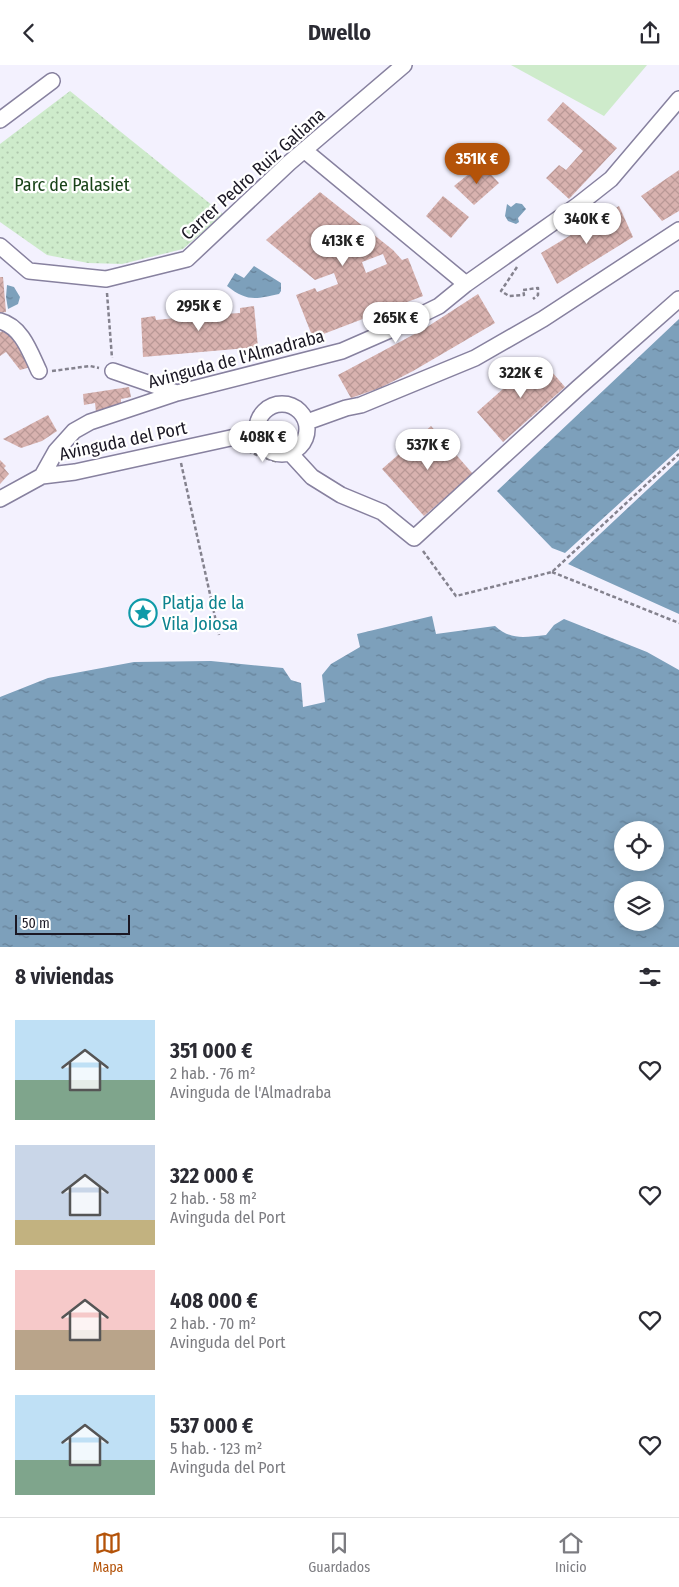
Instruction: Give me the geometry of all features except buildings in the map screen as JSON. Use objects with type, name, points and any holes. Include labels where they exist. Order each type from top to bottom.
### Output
[{"type":"street","name":"Carrer Pedro Ruiz Galiana","points":[[0,246],[29,271],[106,279],[187,259],[400,66]]},
{"type":"street","points":[[0,120],[52,81]]},
{"type":"street","name":"Avinguda de l'Almadraba","points":[[42,476],[56,451],[74,431],[90,422],[177,393],[342,351],[439,306],[466,284],[578,205],[611,179],[679,99]]},
{"type":"street","points":[[304,151],[466,284]]},
{"type":"street","points":[[307,422],[346,408],[361,405],[475,357],[543,319],[679,230]]},
{"type":"street","points":[[290,453],[312,477],[341,495],[382,512],[414,539],[578,388],[679,299]]},
{"type":"street","points":[[0,321],[8,323],[18,331],[39,371]]},
{"type":"street","points":[[113,371],[177,393]]},
{"type":"street","points":[[284,403],[291,405],[303,415],[307,422],[306,437],[297,449],[290,453],[282,454],[267,449],[258,435],[259,420],[263,413],[276,405],[284,403]]},
{"type":"street","name":"Avinguda del Port","points":[[0,499],[42,476],[75,472],[235,437],[258,435]]},
{"type":"path","points":[[520,264],[501,291],[509,296],[524,295],[523,290],[538,288],[538,295],[533,299]]},
{"type":"path","points":[[39,371],[90,366],[113,371],[106,279]]},
{"type":"path","points":[[414,539],[456,596],[552,572],[679,454]]},
{"type":"path","points":[[180,462],[219,635]]},
{"type":"path","points":[[552,572],[679,623]]},
{"type":"green space","points":[[511,65],[647,65],[604,116]]},
{"type":"green space","name":"Parc de Palasiet","points":[[70,91],[223,214],[183,249],[122,264],[88,263],[47,255],[0,222],[0,144]]},
{"type":"water","points":[[516,203],[522,204],[526,209],[518,218],[519,222],[516,224],[508,221],[505,216],[507,204],[511,207]]},
{"type":"water","points":[[254,266],[281,283],[279,294],[252,298],[240,295],[227,286],[235,273],[244,278]]},
{"type":"water","points":[[7,285],[14,287],[20,297],[18,304],[8,309],[6,297]]},
{"type":"water","points":[[679,319],[679,449],[565,553],[552,548],[497,491]]},
{"type":"water","points":[[679,460],[679,614],[568,564]]},
{"type":"water","points":[[432,616],[436,634],[495,626],[507,634],[519,637],[546,635],[554,625],[564,619],[647,652],[679,670],[679,947],[0,947],[0,697],[48,678],[134,662],[211,661],[283,668],[291,680],[301,683],[303,707],[325,702],[322,675],[331,664],[360,647],[357,634]]},
{"type":"place","name":"Platja de la Vila Joiosa","points":[[143,613]]}]
